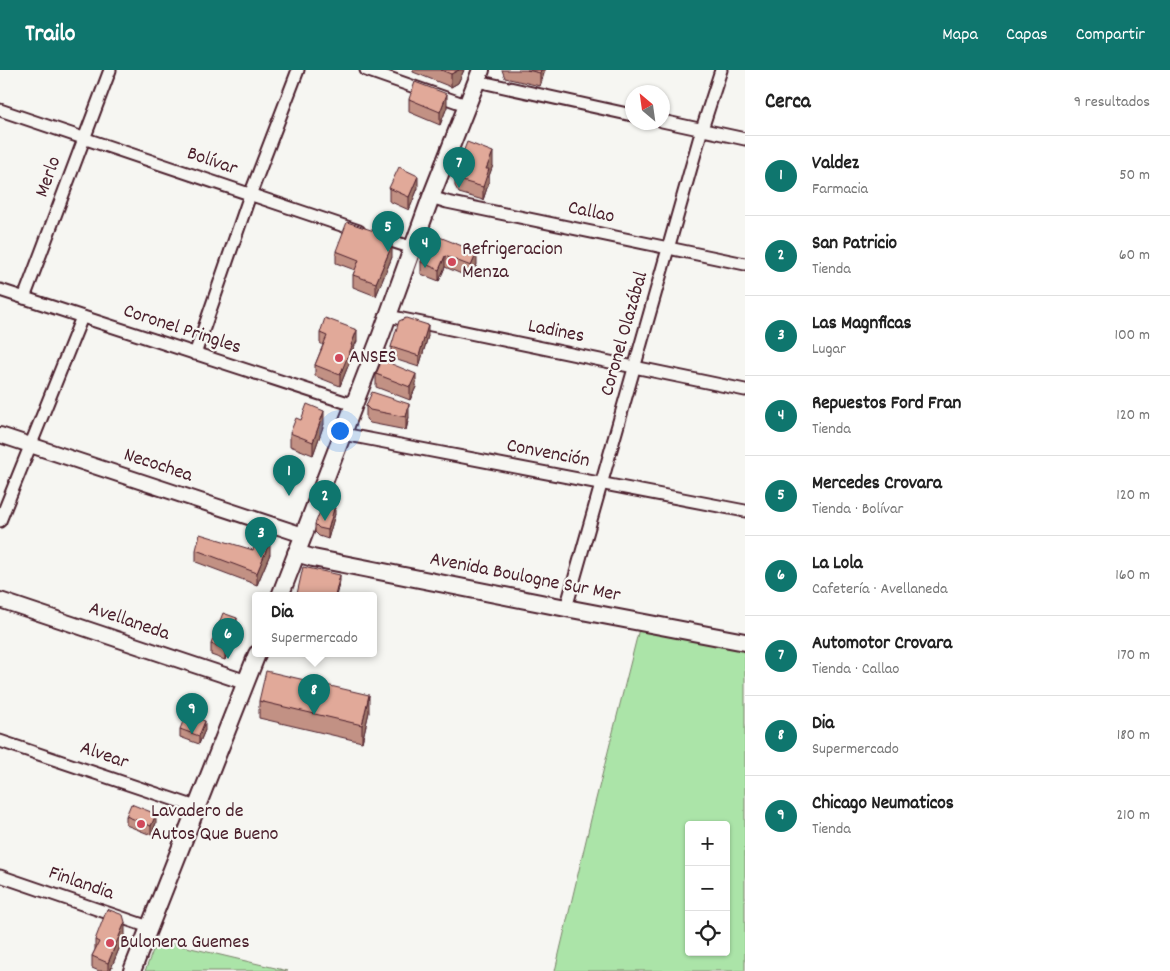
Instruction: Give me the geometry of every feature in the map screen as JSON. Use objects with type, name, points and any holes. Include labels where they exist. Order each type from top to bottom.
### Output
[{"type":"main road","points":[[281,592],[388,316],[466,105],[479,76]]},
{"type":"main road","name":"Avenida Boulogne Sur Mer","points":[[296,553],[313,558],[745,642]]},
{"type":"main road","points":[[132,971],[256,657]]},
{"type":"street","name":"Merlo","points":[[24,298],[110,70]]},
{"type":"street","points":[[195,354],[250,195],[298,70]]},
{"type":"street","points":[[366,70],[466,105]]},
{"type":"street","name":"Coronel Olazábal","points":[[566,608],[600,483],[720,70]]},
{"type":"street","points":[[479,76],[625,113]]},
{"type":"street","name":"Bolívar","points":[[0,110],[413,248]]},
{"type":"street","points":[[670,123],[745,139]]},
{"type":"street","name":"Callao","points":[[431,197],[447,202],[745,264]]},
{"type":"street","name":"Coronel Pringles","points":[[0,290],[354,405]]},
{"type":"street","name":"Ladines","points":[[388,316],[745,390]]},
{"type":"street","points":[[0,521],[82,317]]},
{"type":"street","name":"Necochea","points":[[0,434],[303,535]]},
{"type":"street","name":"Convención","points":[[343,434],[745,511]]},
{"type":"street","name":"Avellaneda","points":[[0,600],[245,682]]},
{"type":"street","name":"Alvear","points":[[0,741],[196,806]]},
{"type":"street","name":"Finlandia","points":[[0,876],[149,927]]},
{"type":"green space","points":[[639,629],[745,650],[745,971],[555,971]]},
{"type":"green space","points":[[157,940],[288,971],[145,971]]},
{"type":"building","points":[[441,70],[459,70],[451,74]]},
{"type":"building","points":[[527,70],[541,70],[540,73]]},
{"type":"building","points":[[415,82],[447,94],[440,112],[409,99]]},
{"type":"building","points":[[467,142],[493,152],[486,169],[489,169],[483,187],[459,180],[455,173]]},
{"type":"building","points":[[399,167],[418,176],[409,197],[389,188]]},
{"type":"building","points":[[347,222],[389,236],[392,245],[376,283],[353,275],[359,260],[336,251]]},
{"type":"building","points":[[432,234],[477,252],[471,266],[445,256],[439,270],[421,262]]},
{"type":"building","points":[[325,318],[357,330],[340,375],[315,365],[327,336],[320,333]]},
{"type":"building","points":[[406,318],[428,325],[419,356],[391,347],[399,321]]},
{"type":"building","points":[[382,360],[416,374],[410,387],[376,374]]},
{"type":"building","points":[[372,392],[409,404],[406,417],[370,410],[366,406]]},
{"type":"building","points":[[307,404],[324,411],[313,442],[290,433],[296,418],[301,420]]},
{"type":"building","points":[[324,502],[335,505],[328,530],[319,528],[315,524]]},
{"type":"building","points":[[200,534],[253,550],[258,537],[270,541],[257,573],[196,550]]},
{"type":"building","points":[[303,567],[340,575],[336,592],[297,592]]},
{"type":"building","points":[[223,613],[237,618],[225,649],[211,644]]},
{"type":"building","points":[[266,671],[369,695],[362,725],[259,701]]},
{"type":"building","points":[[186,714],[205,721],[199,736],[180,729]]},
{"type":"building","points":[[131,804],[156,814],[151,826],[126,816]]},
{"type":"building","points":[[107,909],[123,915],[125,922],[108,963],[92,956],[99,942],[95,940]]},
{"type":"place","name":"Automotor Crovara","points":[[459,188]]},
{"type":"place","name":"Mercedes Crovara","points":[[388,252]]},
{"type":"place","name":"Refrigeracion Menza","points":[[452,262]]},
{"type":"place","name":"Repuestos Ford Fran","points":[[425,268]]},
{"type":"place","name":"ANSES","points":[[339,358]]},
{"type":"place","name":"Valdez","points":[[289,496]]},
{"type":"place","name":"San Patricio","points":[[325,521]]},
{"type":"place","name":"Las Magnficas","points":[[261,558]]},
{"type":"place","name":"La Lola","points":[[228,659]]},
{"type":"place","name":"Dia","points":[[314,715]]},
{"type":"place","name":"Chicago Neumaticos","points":[[192,734]]},
{"type":"place","name":"Lavadero de Autos Que Bueno","points":[[141,824]]},
{"type":"place","name":"Bulonera Guemes","points":[[110,943]]}]
